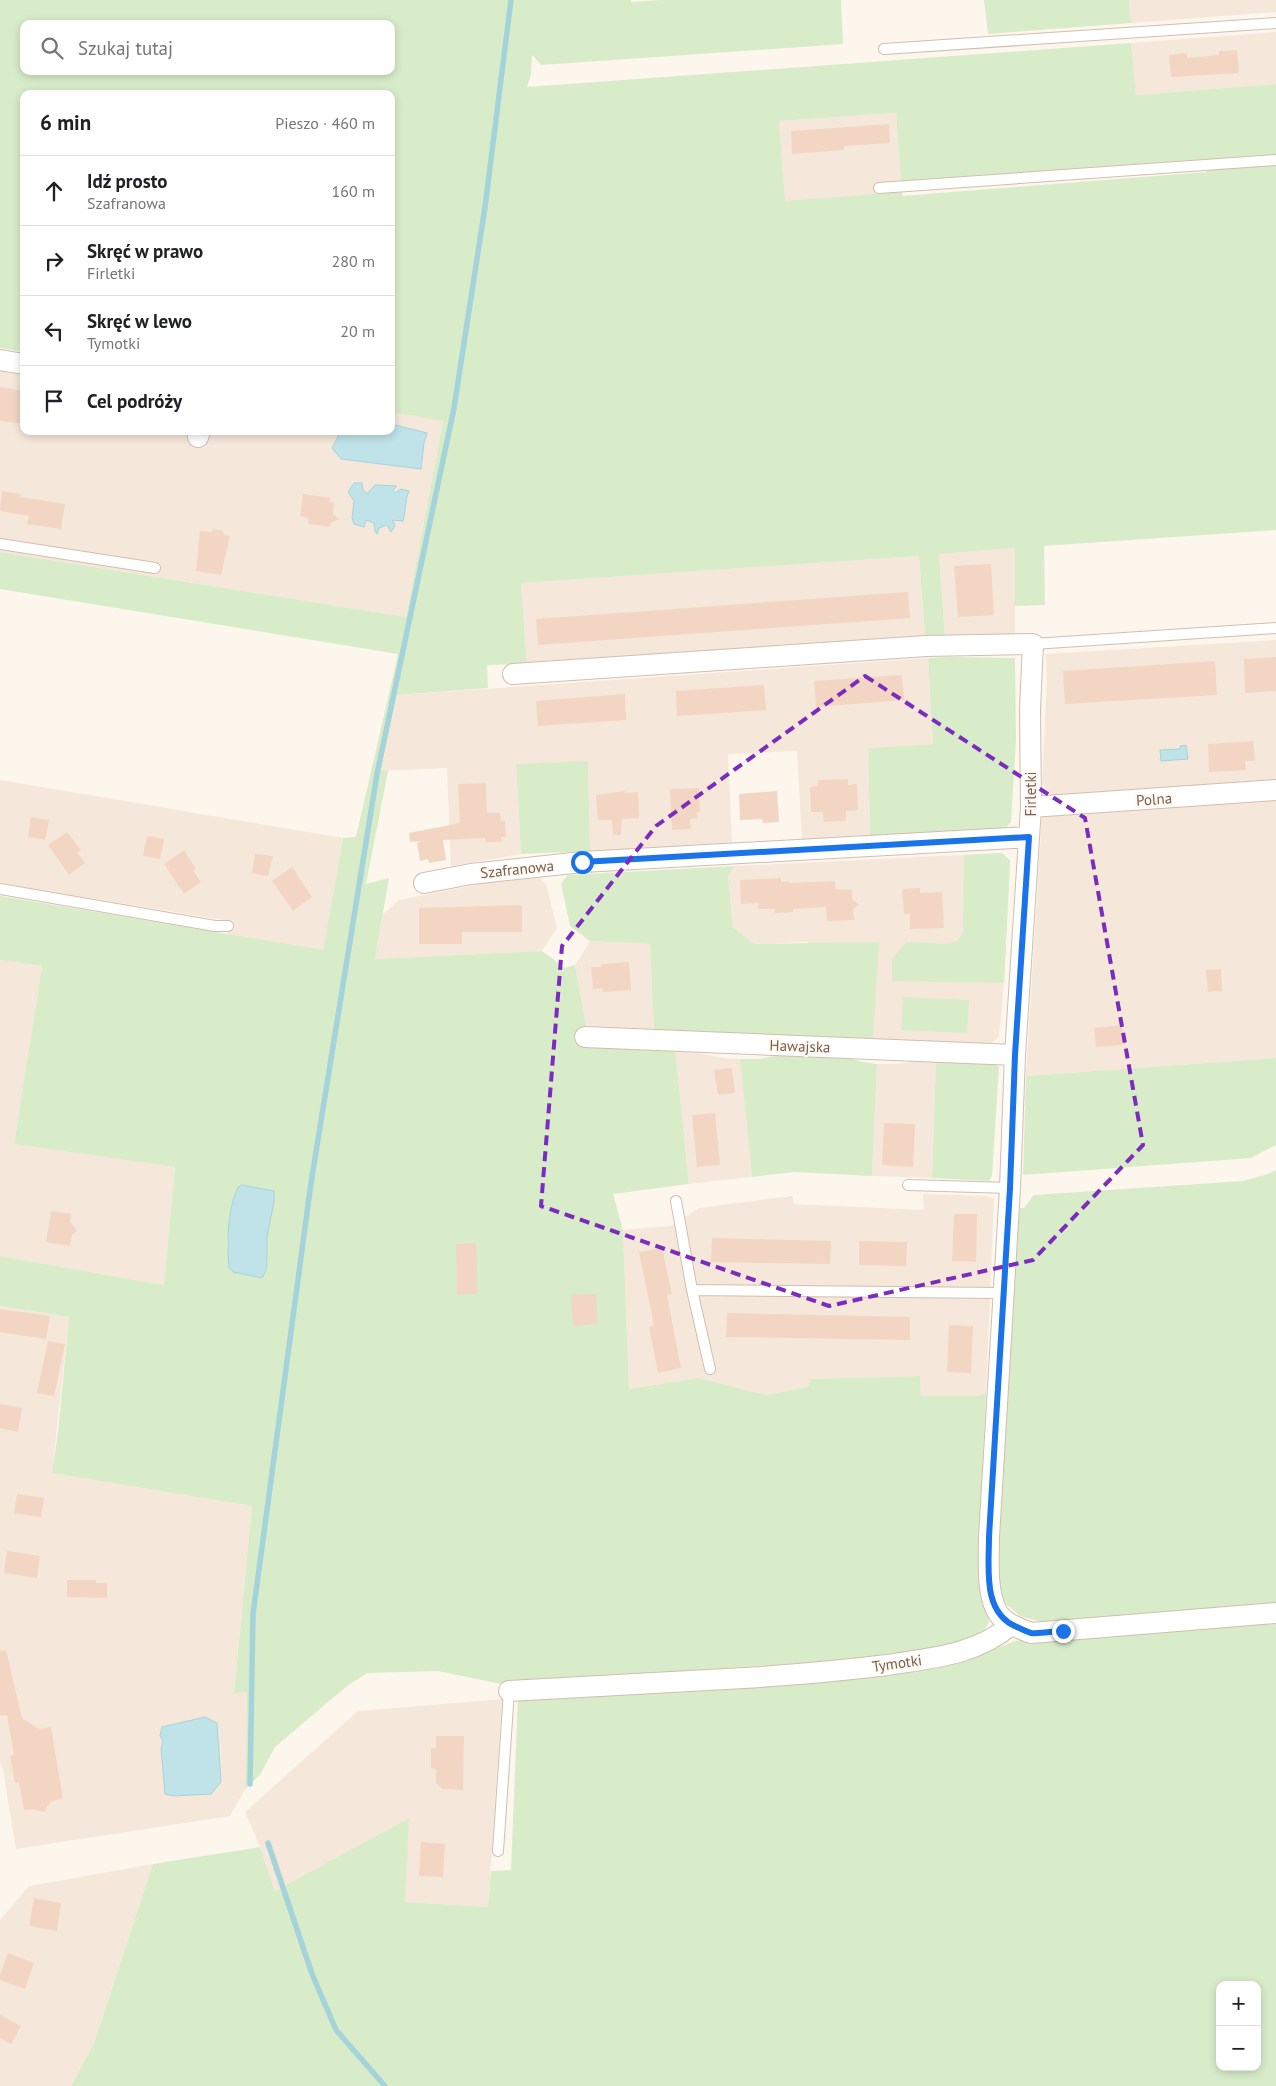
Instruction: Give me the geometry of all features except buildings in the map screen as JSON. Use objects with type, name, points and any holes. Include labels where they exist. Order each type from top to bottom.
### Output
[{"type":"street","points":[[0,360],[20,363]]},
{"type":"street","points":[[513,674],[926,646],[1033,644]]},
{"type":"street","name":"Firletki","points":[[1012,1625],[1001,1618],[994,1606],[989,1586],[989,1537],[1002,1293],[1010,1188],[1015,1055],[1031,807],[1030,709],[1033,644]]},
{"type":"street","name":"Polna","points":[[1031,807],[1276,790]]},
{"type":"street","name":"Szafranowa","points":[[424,883],[471,874],[582,862],[1029,837]]},
{"type":"street","name":"Hawajska","points":[[585,1037],[1015,1055]]},
{"type":"street","points":[[1012,1625],[1031,1633],[1276,1614]]},
{"type":"street","name":"Tymotki","points":[[508,1691],[660,1684],[838,1671],[942,1657],[981,1645],[997,1637],[1012,1625]]},
{"type":"lane","points":[[884,49],[1276,23]]},
{"type":"lane","points":[[879,188],[1276,160]]},
{"type":"lane","points":[[0,544],[155,568]]},
{"type":"lane","points":[[1033,644],[1276,628]]},
{"type":"lane","points":[[0,889],[215,926],[228,926]]},
{"type":"lane","points":[[908,1185],[1010,1188]]},
{"type":"lane","points":[[676,1201],[692,1290],[710,1369]]},
{"type":"lane","points":[[692,1290],[1002,1293]]},
{"type":"lane","points":[[498,1851],[508,1691]]},
{"type":"highlighted area","points":[[865,676],[1085,818],[1143,1145],[1033,1260],[829,1306],[541,1206],[562,946],[656,826]]},
{"type":"shaded area","points":[[1129,0],[1276,0],[1276,12],[1131,23]]},
{"type":"shaded area","points":[[1276,32],[1276,84],[1135,95],[1131,43]]},
{"type":"shaded area","points":[[896,113],[902,192],[785,202],[779,121]]},
{"type":"shaded area","points":[[0,366],[20,369],[20,435],[192,435],[191,445],[204,446],[206,435],[395,435],[395,413],[443,420],[406,617],[0,552]]},
{"type":"shaded area","points":[[1015,548],[1015,635],[945,636],[939,554]]},
{"type":"shaded area","points":[[919,556],[925,636],[527,664],[521,583]]},
{"type":"shaded area","points":[[1276,640],[1276,781],[1052,797],[1042,784],[1047,681],[1046,654]]},
{"type":"shaded area","points":[[928,658],[933,744],[868,748],[870,836],[802,840],[797,751],[728,754],[732,844],[590,851],[588,762],[516,764],[521,854],[451,866],[447,768],[381,771],[397,695]]},
{"type":"shaded area","points":[[0,780],[343,838],[323,951],[227,935],[229,921],[0,883]]},
{"type":"shaded area","points":[[1276,798],[1276,1058],[1026,1076],[1042,814]]},
{"type":"shaded area","points":[[1002,853],[1010,861],[1004,983],[999,1037],[987,1046],[873,1041],[807,942],[754,944],[733,927],[728,876],[735,866]]},
{"type":"shaded area","points":[[538,876],[546,884],[557,928],[542,951],[375,959],[383,914],[399,900],[517,877]]},
{"type":"shaded area","points":[[590,941],[650,944],[654,1035],[587,1030],[575,965]]},
{"type":"shaded area","points":[[0,960],[42,966],[14,1144],[175,1166],[164,1285],[0,1256]]},
{"type":"shaded area","points":[[675,1048],[723,1058],[740,1059],[752,1177],[689,1184]]},
{"type":"shaded area","points":[[936,1057],[932,1178],[872,1176],[877,1064],[898,1064]]},
{"type":"shaded area","points":[[923,1194],[987,1196],[994,1199],[986,1393],[978,1396],[921,1396],[920,1376],[810,1379],[808,1387],[766,1395],[699,1378],[629,1389],[623,1230],[671,1226],[699,1208],[792,1196],[794,1204],[924,1210]]},
{"type":"shaded area","points":[[0,1306],[69,1317],[52,1473],[252,1506],[234,1692],[247,1691],[245,1789],[230,1816],[16,1849],[3,1770],[0,1762]]},
{"type":"shaded area","points":[[502,1699],[488,1907],[405,1902],[408,1819],[275,1891],[260,1847],[245,1812],[358,1711]]},
{"type":"shaded area","points":[[153,1864],[94,2043],[71,2086],[0,2086],[0,1920],[29,1886]]},
{"type":"green space","points":[[0,0],[631,0],[631,2],[662,0],[841,0],[843,44],[541,65],[532,55],[531,75],[527,87],[1131,43],[1136,95],[1276,84],[1276,530],[1044,546],[1045,605],[1015,606],[1015,548],[939,554],[945,636],[925,636],[919,556],[521,583],[527,664],[487,665],[488,688],[397,695],[381,770],[388,771],[366,884],[389,878],[375,959],[542,951],[565,968],[575,965],[587,1030],[675,1048],[689,1184],[613,1194],[623,1230],[629,1389],[699,1378],[766,1395],[808,1387],[810,1379],[920,1376],[921,1396],[978,1396],[986,1393],[978,1574],[988,1610],[989,1622],[982,1634],[931,1653],[506,1685],[438,1671],[367,1673],[347,1686],[275,1747],[260,1775],[245,1789],[247,1692],[234,1693],[252,1506],[52,1473],[58,1432],[69,1317],[0,1306],[0,1256],[164,1285],[175,1167],[14,1144],[42,966],[0,960],[0,896],[323,950],[343,838],[356,837],[398,654],[0,589],[0,552],[406,617],[443,421],[395,413],[395,90],[20,90],[20,351],[0,348]],"holes":[[[896,113],[901,181],[1206,159],[1207,172],[902,196],[902,192],[785,201],[779,121]],[[242,1185],[274,1192],[274,1202],[267,1237],[267,1258],[227,1247],[230,1214],[234,1198]]]},
{"type":"green space","points":[[984,0],[1129,0],[1131,23],[988,34]]},
{"type":"green space","points":[[928,658],[1015,658],[1016,739],[1011,822],[1003,831],[870,836],[868,748],[933,744]]},
{"type":"green space","points":[[588,761],[590,851],[521,854],[516,764]]},
{"type":"green space","points":[[1002,853],[1010,861],[1004,983],[892,981],[892,959],[906,942],[949,944],[957,941],[963,933],[964,855]]},
{"type":"green space","points":[[735,866],[728,876],[733,927],[754,944],[879,942],[873,1041],[654,1035],[650,944],[590,941],[570,926],[561,883],[568,875]]},
{"type":"green space","points":[[903,997],[969,1000],[967,1033],[901,1030]]},
{"type":"green space","points":[[826,1051],[863,1062],[877,1064],[872,1176],[794,1172],[752,1177],[740,1059],[759,1059],[796,1052]]},
{"type":"green space","points":[[936,1057],[989,1060],[999,1067],[992,1176],[989,1181],[932,1178]]},
{"type":"green space","points":[[1276,1058],[1276,1145],[1251,1158],[1023,1175],[1026,1076]]},
{"type":"green space","points":[[1276,1170],[1276,1606],[1049,1624],[1020,1616],[1005,1603],[997,1584],[1015,1208],[1024,1208],[1034,1195],[1243,1181]]},
{"type":"green space","points":[[1276,1620],[1276,2086],[71,2086],[94,2043],[153,1864],[260,1847],[275,1891],[409,1818],[405,1902],[488,1907],[491,1871],[511,1870],[518,1699],[942,1667],[1016,1641]]},
{"type":"water","points":[[395,425],[427,433],[421,469],[341,459],[332,448],[339,435],[395,435]]},
{"type":"water","points":[[354,483],[362,483],[363,490],[367,494],[375,485],[397,486],[393,490],[395,493],[401,489],[409,491],[403,521],[393,520],[395,526],[391,532],[387,525],[379,528],[377,534],[374,523],[366,520],[364,527],[354,524],[352,518],[354,501],[348,492]]},
{"type":"water","points":[[1186,745],[1188,759],[1161,761],[1160,750],[1180,749],[1180,746]]},
{"type":"water","points":[[242,1185],[274,1191],[274,1202],[267,1237],[266,1271],[262,1278],[233,1272],[229,1268],[228,1237],[230,1216],[234,1196],[238,1187]]},
{"type":"water","points":[[205,1717],[217,1723],[221,1782],[211,1794],[174,1796],[165,1794],[161,1749],[163,1741],[160,1736],[162,1727]]},
{"type":"waterway","points":[[250,1784],[253,1614],[311,1183],[377,774],[454,408],[485,207],[511,0]]},
{"type":"waterway","points":[[268,1843],[312,1974],[336,2030],[385,2086]]},
{"type":"route","points":[[582,862],[1029,837],[1015,1055],[1010,1188],[1002,1293],[989,1537],[989,1586],[994,1606],[1001,1618],[1012,1625],[1031,1633],[1063,1631]]}]
